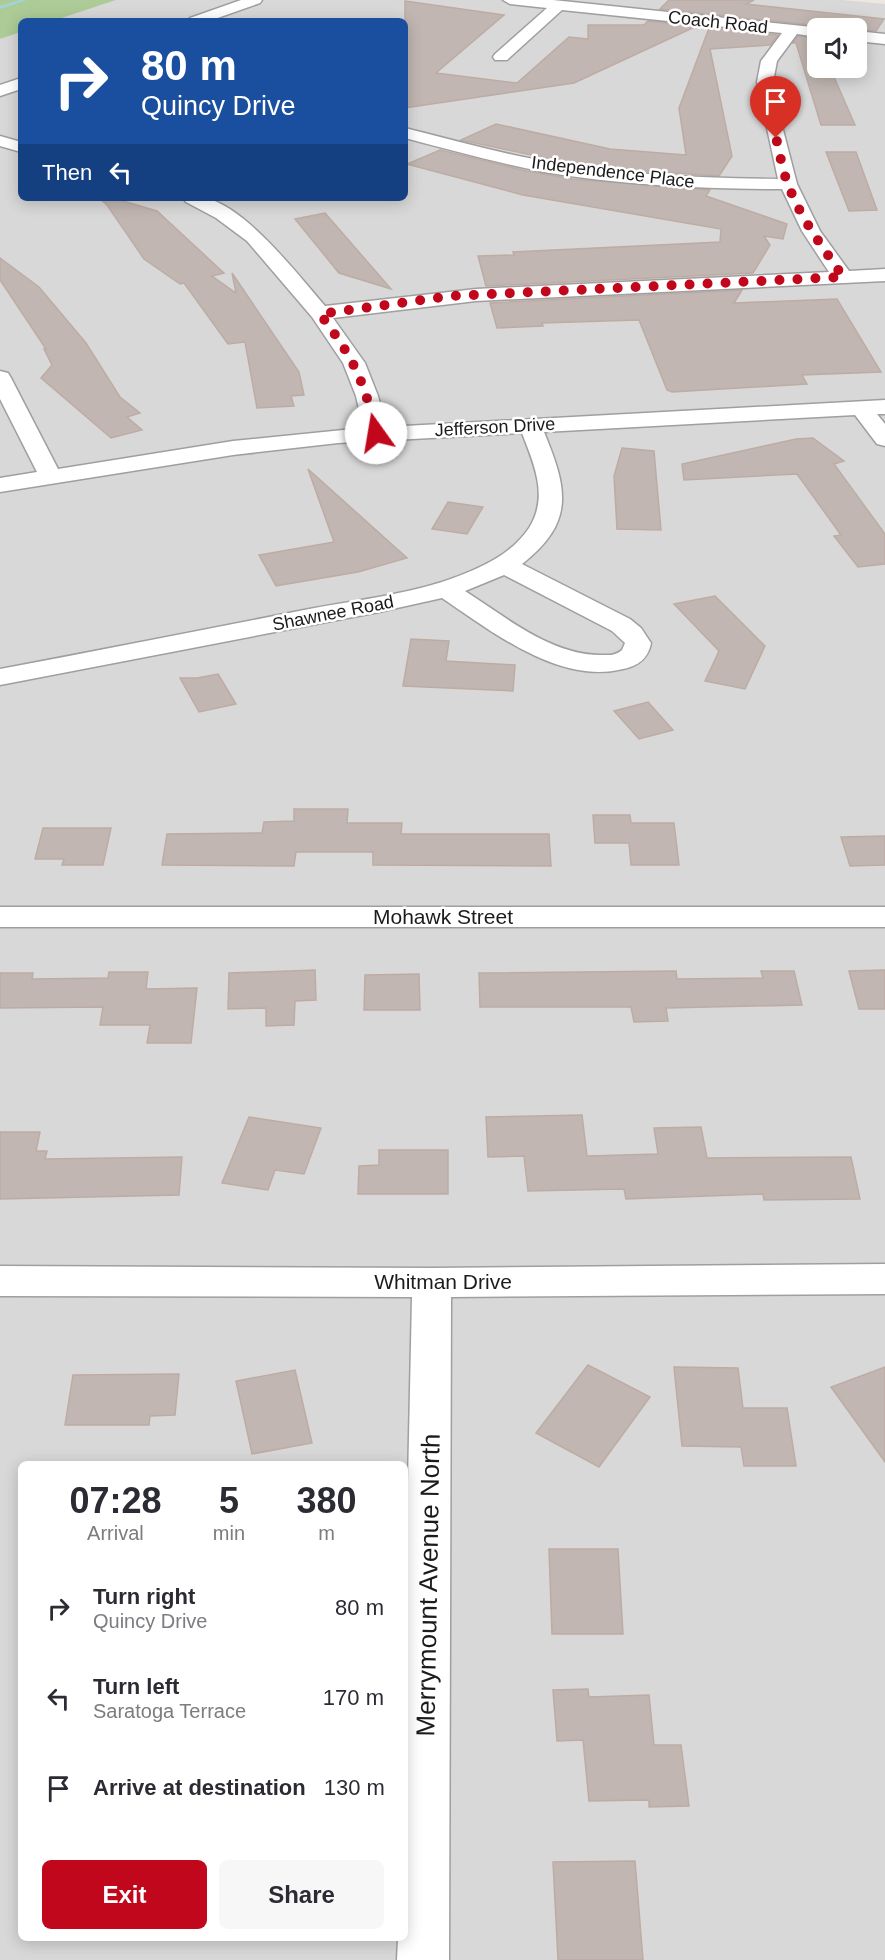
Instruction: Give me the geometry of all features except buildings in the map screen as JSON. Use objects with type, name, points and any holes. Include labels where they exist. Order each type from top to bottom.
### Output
[{"type":"street","points":[[204,18],[255,0]]},
{"type":"street","name":"Coach Road","points":[[510,0],[807,31]]},
{"type":"street","points":[[501,57],[558,6]]},
{"type":"street","points":[[792,30],[769,61],[765,82],[788,184],[811,231],[843,277]]},
{"type":"street","points":[[867,37],[885,39]]},
{"type":"street","points":[[0,91],[18,84]]},
{"type":"street","name":"Independence Place","points":[[408,134],[498,156],[574,171],[680,182],[788,184]]},
{"type":"street","points":[[0,141],[18,146]]},
{"type":"street","points":[[198,201],[223,214],[254,237],[320,314],[354,363],[367,396],[376,433]]},
{"type":"street","points":[[320,314],[451,296],[885,275]]},
{"type":"street","points":[[0,378],[51,477]]},
{"type":"street","name":"Jefferson Drive","points":[[0,485],[233,448],[376,433],[885,407]]},
{"type":"street","points":[[861,408],[885,439]]},
{"type":"street","name":"Shawnee Road","points":[[0,677],[402,599],[444,588],[504,565],[535,537],[551,504],[551,485],[530,425]]},
{"type":"street","points":[[444,588],[525,641],[562,658],[581,663],[618,663],[630,659],[637,653],[638,643],[632,634],[621,625],[504,565]]},
{"type":"street","name":"Mohawk Street","points":[[0,917],[885,917]]},
{"type":"street","name":"Whitman Drive","points":[[0,1281],[432,1283],[885,1279]]},
{"type":"street","name":"Merrymount Avenue North","points":[[423,1960],[432,1283]]},
{"type":"shaded area","points":[[116,0],[842,0],[885,4],[885,1960],[0,1960],[0,39],[18,33],[18,201],[408,201],[408,18],[62,18]]},
{"type":"green space","points":[[0,0],[116,0],[62,18],[18,18],[18,33],[0,39]]},
{"type":"waterway","points":[[0,8],[25,0]]},
{"type":"route","points":[[376,433],[367,396],[354,363],[320,314],[451,296],[843,277],[811,231],[795,202],[785,175],[776,138]]}]
